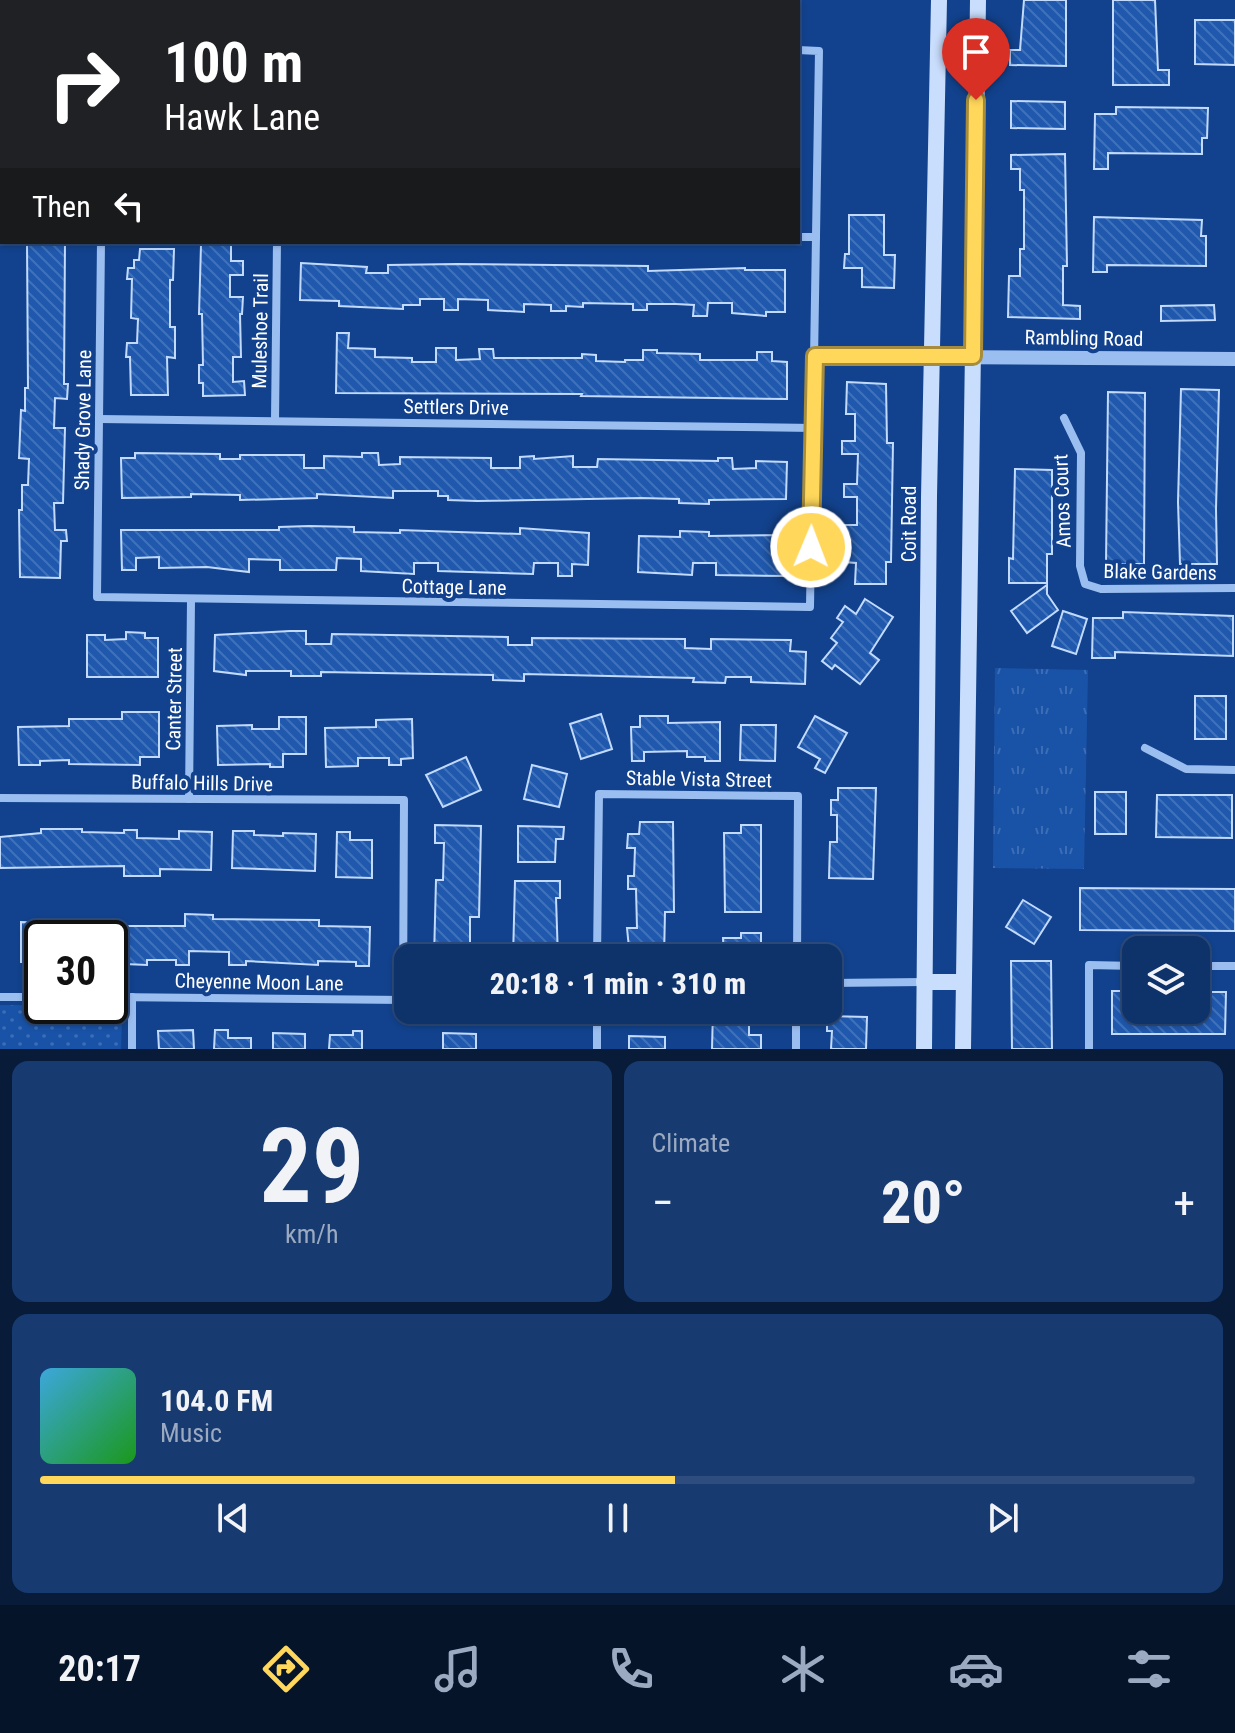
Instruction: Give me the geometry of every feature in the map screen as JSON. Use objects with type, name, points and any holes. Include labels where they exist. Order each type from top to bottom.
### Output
[{"type":"main road","name":"Coit Road","points":[[924,1049],[929,497],[939,0]]},
{"type":"main road","points":[[963,1049],[978,0]]},
{"type":"main road","points":[[924,982],[963,982]]},
{"type":"street","points":[[800,50],[819,51],[814,428]]},
{"type":"street","points":[[800,237],[816,237]]},
{"type":"street","name":"Shady Grove Lane","points":[[97,597],[101,244]]},
{"type":"street","name":"Muleshoe Trail","points":[[275,421],[277,244]]},
{"type":"street","points":[[815,356],[933,357]]},
{"type":"street","name":"Rambling Road","points":[[933,357],[1235,359]]},
{"type":"street","name":"Amos Court","points":[[1064,418],[1081,453],[1080,566],[1085,584]]},
{"type":"street","name":"Settlers Drive","points":[[99,419],[814,428]]},
{"type":"street","name":"Cottage Lane","points":[[97,597],[810,607],[814,428]]},
{"type":"street","name":"Blake Gardens","points":[[1085,584],[1101,589],[1235,588]]},
{"type":"street","name":"Canter Street","points":[[189,799],[191,600]]},
{"type":"street","points":[[1145,748],[1186,769],[1235,770]]},
{"type":"street","name":"Stable Vista Street","points":[[597,944],[599,794],[798,796],[797,944]]},
{"type":"street","name":"Buffalo Hills Drive","points":[[0,798],[404,800],[405,944]]},
{"type":"street","points":[[1089,1049],[1089,965],[1122,966]]},
{"type":"street","points":[[1210,966],[1235,966]]},
{"type":"street","points":[[842,983],[924,982]]},
{"type":"street","points":[[0,997],[24,997]]},
{"type":"street","name":"Cheyenne Moon Lane","points":[[128,997],[394,1000]]},
{"type":"street","points":[[132,997],[132,1049]]},
{"type":"street","points":[[597,1024],[597,1049]]},
{"type":"street","points":[[796,1024],[796,1049]]},
{"type":"green space","points":[[995,668],[1088,670],[1084,869],[993,868]]},
{"type":"green space","points":[[0,1005],[24,1005],[24,1024],[122,1024],[121,1049],[0,1049]]},
{"type":"building","points":[[1024,0],[1066,0],[1066,66],[1010,65],[1010,50],[1020,50]]},
{"type":"building","points":[[1113,0],[1155,0],[1158,70],[1169,70],[1169,85],[1113,85]]},
{"type":"building","points":[[1195,20],[1235,20],[1235,65],[1195,64]]},
{"type":"building","points":[[1011,101],[1065,102],[1065,129],[1011,128]]},
{"type":"building","points":[[1116,107],[1208,108],[1207,138],[1202,138],[1202,154],[1108,153],[1108,169],[1094,169],[1095,114],[1116,114]]},
{"type":"building","points":[[1065,154],[1067,266],[1063,266],[1063,305],[1080,306],[1080,319],[1008,317],[1009,276],[1020,276],[1020,249],[1024,249],[1024,190],[1020,190],[1020,169],[1011,169],[1011,155]]},
{"type":"building","points":[[849,215],[884,215],[884,255],[895,255],[894,288],[862,287],[862,268],[844,268],[845,254],[849,254]]},
{"type":"building","points":[[1094,217],[1202,220],[1201,236],[1206,236],[1206,266],[1107,265],[1107,272],[1093,272]]},
{"type":"building","points":[[27,244],[65,244],[64,384],[68,384],[67,399],[55,398],[54,428],[65,428],[63,503],[54,503],[55,530],[66,530],[67,541],[61,541],[60,578],[20,577],[19,510],[22,510],[22,485],[28,485],[29,459],[19,458],[21,410],[25,411],[25,388],[28,388]]},
{"type":"building","points":[[201,245],[231,245],[231,261],[243,261],[243,275],[230,275],[230,297],[243,297],[240,314],[241,357],[233,357],[233,382],[244,381],[245,395],[203,396],[203,383],[199,383],[199,365],[203,365],[202,314],[199,314]]},
{"type":"building","points":[[140,249],[174,249],[173,280],[170,280],[170,327],[175,327],[175,358],[167,357],[168,395],[131,395],[127,343],[137,343],[138,319],[131,318],[132,279],[127,279],[128,268],[134,268],[134,260],[139,260]]},
{"type":"building","points":[[301,263],[367,267],[366,273],[388,273],[388,265],[457,264],[648,266],[648,271],[785,270],[785,312],[766,312],[766,316],[732,313],[732,303],[708,303],[707,316],[693,316],[694,305],[647,304],[647,310],[633,310],[633,304],[583,303],[583,307],[566,306],[566,311],[551,311],[551,305],[524,304],[524,312],[488,310],[488,300],[458,299],[458,310],[444,310],[444,299],[420,299],[420,305],[403,305],[403,309],[339,306],[339,301],[300,300]]},
{"type":"building","points":[[1214,305],[1215,320],[1161,321],[1161,306]]},
{"type":"building","points":[[337,333],[349,333],[348,348],[375,349],[375,357],[412,358],[412,362],[436,362],[436,348],[456,348],[456,360],[480,359],[479,349],[493,349],[494,358],[582,358],[582,354],[596,355],[596,361],[625,362],[643,360],[643,350],[700,354],[700,360],[757,360],[757,352],[772,352],[772,361],[787,362],[787,399],[336,393]]},
{"type":"building","points":[[847,382],[886,384],[887,443],[893,443],[891,562],[886,562],[886,584],[855,584],[856,563],[844,562],[844,525],[857,525],[857,497],[844,497],[844,484],[857,484],[858,454],[842,454],[842,441],[855,441],[855,414],[846,414]]},
{"type":"building","points":[[1181,389],[1219,390],[1217,564],[1180,564]]},
{"type":"building","points":[[1108,392],[1145,393],[1144,564],[1106,564]]},
{"type":"building","points":[[135,453],[220,454],[220,459],[240,459],[240,455],[304,455],[304,468],[324,468],[324,456],[362,457],[362,453],[378,453],[379,465],[400,464],[400,457],[491,458],[491,468],[520,468],[520,457],[534,456],[534,459],[573,456],[573,467],[597,467],[598,459],[718,461],[718,458],[732,458],[733,469],[756,468],[756,461],[787,462],[786,499],[709,500],[709,504],[641,498],[477,501],[448,500],[448,496],[438,496],[438,491],[393,491],[393,498],[317,494],[317,498],[240,500],[240,495],[191,494],[191,497],[122,498],[121,458],[135,458]]},
{"type":"building","points":[[1015,469],[1052,470],[1052,554],[1047,554],[1047,583],[1009,583],[1009,558],[1013,559]]},
{"type":"building","points":[[279,527],[354,527],[354,532],[400,533],[400,530],[520,534],[520,528],[589,533],[588,565],[572,564],[572,576],[558,576],[558,563],[534,563],[533,574],[438,571],[438,563],[414,563],[414,574],[361,571],[361,559],[337,558],[336,570],[280,570],[280,560],[249,559],[249,572],[207,567],[159,568],[159,557],[136,558],[136,570],[122,570],[121,530],[279,530]]},
{"type":"building","points":[[680,531],[709,532],[709,536],[786,535],[785,576],[716,575],[716,563],[693,563],[692,575],[638,572],[639,536],[680,537]]},
{"type":"building","points":[[1047,585],[1047,594],[1058,610],[1027,633],[1011,611]]},
{"type":"building","points":[[865,599],[893,617],[870,653],[879,660],[860,684],[835,665],[832,669],[822,661],[837,643],[831,638],[843,622],[837,618],[845,606],[856,614]]},
{"type":"building","points":[[1063,611],[1087,619],[1076,654],[1052,646]]},
{"type":"building","points":[[1123,612],[1233,616],[1233,656],[1115,652],[1115,658],[1092,658],[1093,618],[1123,618]]},
{"type":"building","points":[[306,631],[306,644],[331,644],[332,634],[508,637],[508,645],[532,645],[532,638],[685,639],[685,648],[711,649],[711,639],[791,640],[790,651],[806,652],[805,684],[751,682],[751,677],[726,677],[725,683],[693,682],[694,678],[524,674],[524,681],[493,680],[493,675],[321,672],[321,676],[291,676],[291,671],[246,671],[246,675],[214,671],[215,635]]},
{"type":"building","points":[[126,632],[145,633],[145,638],[158,638],[158,677],[87,677],[87,635],[105,635],[105,640],[126,639]]},
{"type":"building","points":[[1195,696],[1226,696],[1226,739],[1195,739]]},
{"type":"building","points":[[122,712],[159,712],[159,757],[140,757],[140,765],[69,764],[69,760],[19,765],[18,727],[69,726],[69,719],[122,719]]},
{"type":"building","points":[[601,714],[612,749],[581,759],[570,724]]},
{"type":"building","points":[[640,716],[668,716],[668,723],[720,722],[720,761],[687,757],[687,751],[644,752],[644,761],[632,761],[631,727],[640,727]]},
{"type":"building","points":[[815,716],[847,733],[825,773],[815,768],[820,759],[798,747]]},
{"type":"building","points":[[279,717],[306,717],[306,754],[283,754],[283,767],[270,767],[270,764],[218,765],[217,726],[252,725],[252,729],[279,729]]},
{"type":"building","points":[[412,719],[413,758],[401,759],[401,765],[389,765],[389,758],[358,758],[358,766],[326,767],[325,728],[376,727],[376,720]]},
{"type":"building","points":[[741,725],[776,725],[775,761],[740,760]]},
{"type":"building","points":[[466,757],[481,790],[443,807],[426,775]]},
{"type":"building","points":[[532,765],[567,774],[559,807],[524,799]]},
{"type":"building","points":[[838,788],[876,788],[873,879],[829,878],[830,842],[837,842],[837,815],[831,815],[831,800],[838,800]]},
{"type":"building","points":[[1095,792],[1126,792],[1126,834],[1095,834]]},
{"type":"building","points":[[1157,795],[1232,795],[1232,838],[1156,837]]},
{"type":"building","points":[[640,822],[673,822],[674,912],[665,912],[664,944],[629,944],[627,928],[637,928],[636,889],[628,889],[628,876],[634,876],[635,848],[627,848],[628,834],[639,834]]},
{"type":"building","points":[[435,825],[481,826],[479,917],[470,917],[470,944],[434,944],[436,880],[443,880],[444,843],[435,843]]},
{"type":"building","points":[[741,825],[761,825],[761,912],[725,912],[724,833],[741,833]]},
{"type":"building","points":[[518,826],[564,827],[563,839],[556,839],[555,862],[518,862]]},
{"type":"building","points":[[41,829],[124,833],[124,830],[137,830],[137,838],[179,839],[179,831],[212,832],[211,870],[160,869],[160,876],[124,876],[124,866],[0,868],[0,837],[41,833]]},
{"type":"building","points":[[233,831],[254,831],[254,835],[316,834],[315,871],[232,868]]},
{"type":"building","points":[[337,832],[350,832],[350,840],[372,840],[372,878],[336,877]]},
{"type":"building","points":[[515,881],[560,881],[560,898],[556,898],[558,944],[513,944]]},
{"type":"building","points":[[1080,888],[1235,889],[1235,931],[1080,930]]},
{"type":"building","points":[[1023,900],[1051,917],[1034,944],[1006,927]]},
{"type":"building","points":[[185,914],[213,915],[213,919],[319,920],[319,926],[370,927],[369,966],[356,966],[356,962],[318,961],[318,965],[246,961],[246,965],[229,965],[229,952],[189,951],[189,965],[176,965],[176,960],[147,960],[147,965],[128,964],[128,926],[185,926]]},
{"type":"building","points":[[21,922],[24,922],[24,962],[21,962]]},
{"type":"building","points":[[741,933],[761,933],[761,944],[723,944],[723,938],[741,938]]},
{"type":"building","points":[[1011,961],[1051,961],[1052,1049],[1012,1049]]},
{"type":"building","points":[[1112,991],[1122,991],[1122,1024],[1210,1024],[1210,992],[1226,992],[1225,1034],[1112,1034]]},
{"type":"building","points":[[842,1016],[867,1017],[866,1049],[831,1049],[832,1031],[827,1031],[827,1024],[842,1024]]},
{"type":"building","points":[[713,1024],[749,1024],[749,1035],[761,1035],[761,1049],[712,1049]]},
{"type":"building","points":[[193,1030],[194,1049],[159,1049],[158,1031]]},
{"type":"building","points":[[215,1030],[228,1030],[228,1038],[251,1038],[251,1049],[214,1049]]},
{"type":"building","points":[[353,1031],[362,1031],[362,1049],[329,1049],[330,1035],[353,1035]]},
{"type":"building","points":[[273,1033],[305,1034],[305,1049],[273,1049]]},
{"type":"building","points":[[443,1033],[476,1034],[476,1049],[443,1049]]},
{"type":"building","points":[[629,1036],[665,1037],[665,1049],[629,1049]]},
{"type":"route","points":[[811,547],[815,356],[973,356],[976,100]]}]
